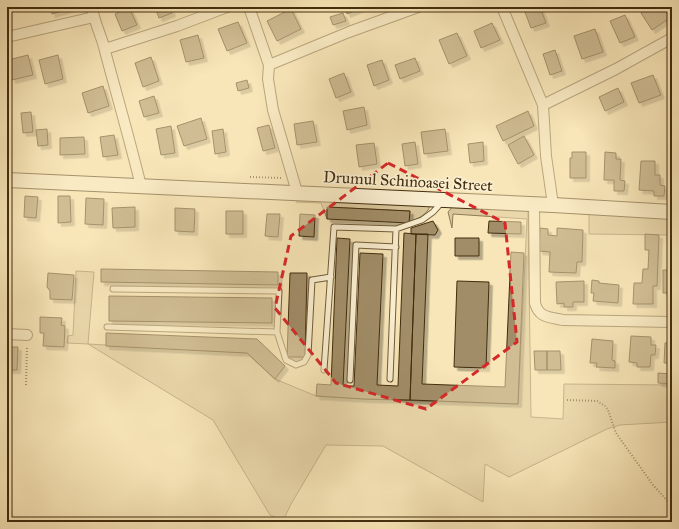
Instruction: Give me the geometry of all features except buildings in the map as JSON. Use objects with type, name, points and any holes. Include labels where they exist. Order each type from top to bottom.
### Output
[{"type":"street","points":[[105,49],[177,26],[227,7]]},
{"type":"street","points":[[249,7],[269,65],[268,79],[274,110],[297,192]]},
{"type":"street","points":[[269,65],[349,32],[418,7]]},
{"type":"street","points":[[502,7],[542,105],[546,156],[553,205]]},
{"type":"street","points":[[7,37],[93,12],[105,49],[115,92],[141,186]]},
{"type":"street","points":[[542,105],[672,38]]},
{"type":"street","name":"Drumul Schinoasei Street","points":[[7,180],[297,192],[672,212]]},
{"type":"street","points":[[534,204],[535,303],[540,314],[563,320],[672,322]]},
{"type":"street","points":[[7,334],[27,335]]},
{"type":"lane","points":[[324,370],[334,227],[396,229],[422,220],[433,212],[444,200]]},
{"type":"lane","points":[[390,379],[396,229]]},
{"type":"lane","points":[[350,380],[356,245],[396,247]]},
{"type":"lane","points":[[113,289],[279,291],[277,332],[286,360],[296,365],[304,362],[308,355],[312,280],[330,277]]},
{"type":"lane","points":[[107,327],[277,332]]},
{"type":"path","points":[[26,385],[27,335]]},
{"type":"path","points":[[567,400],[597,401],[605,406],[608,410],[616,433],[653,485],[672,506]]},
{"type":"path","points":[[273,522],[275,518]]},
{"type":"highlighted area","points":[[388,163],[505,223],[517,342],[426,409],[336,383],[275,308],[291,236]]},
{"type":"shaded area","points":[[298,198],[430,206],[424,214],[409,223],[410,211],[327,207],[327,219],[321,203],[296,202]]},
{"type":"shaded area","points":[[454,205],[526,209],[528,212],[531,417],[563,419],[564,384],[672,385],[672,422],[620,425],[607,429],[509,477],[485,464],[483,502],[383,446],[326,445],[291,504],[283,521],[270,515],[213,420],[88,344],[247,353],[275,379],[316,396],[518,404],[527,219],[453,214],[452,228],[448,212]]},
{"type":"shaded area","points":[[589,213],[672,218],[672,235],[589,234]]},
{"type":"shaded area","points":[[76,271],[94,272],[88,344],[67,343],[68,336],[73,335]]}]
